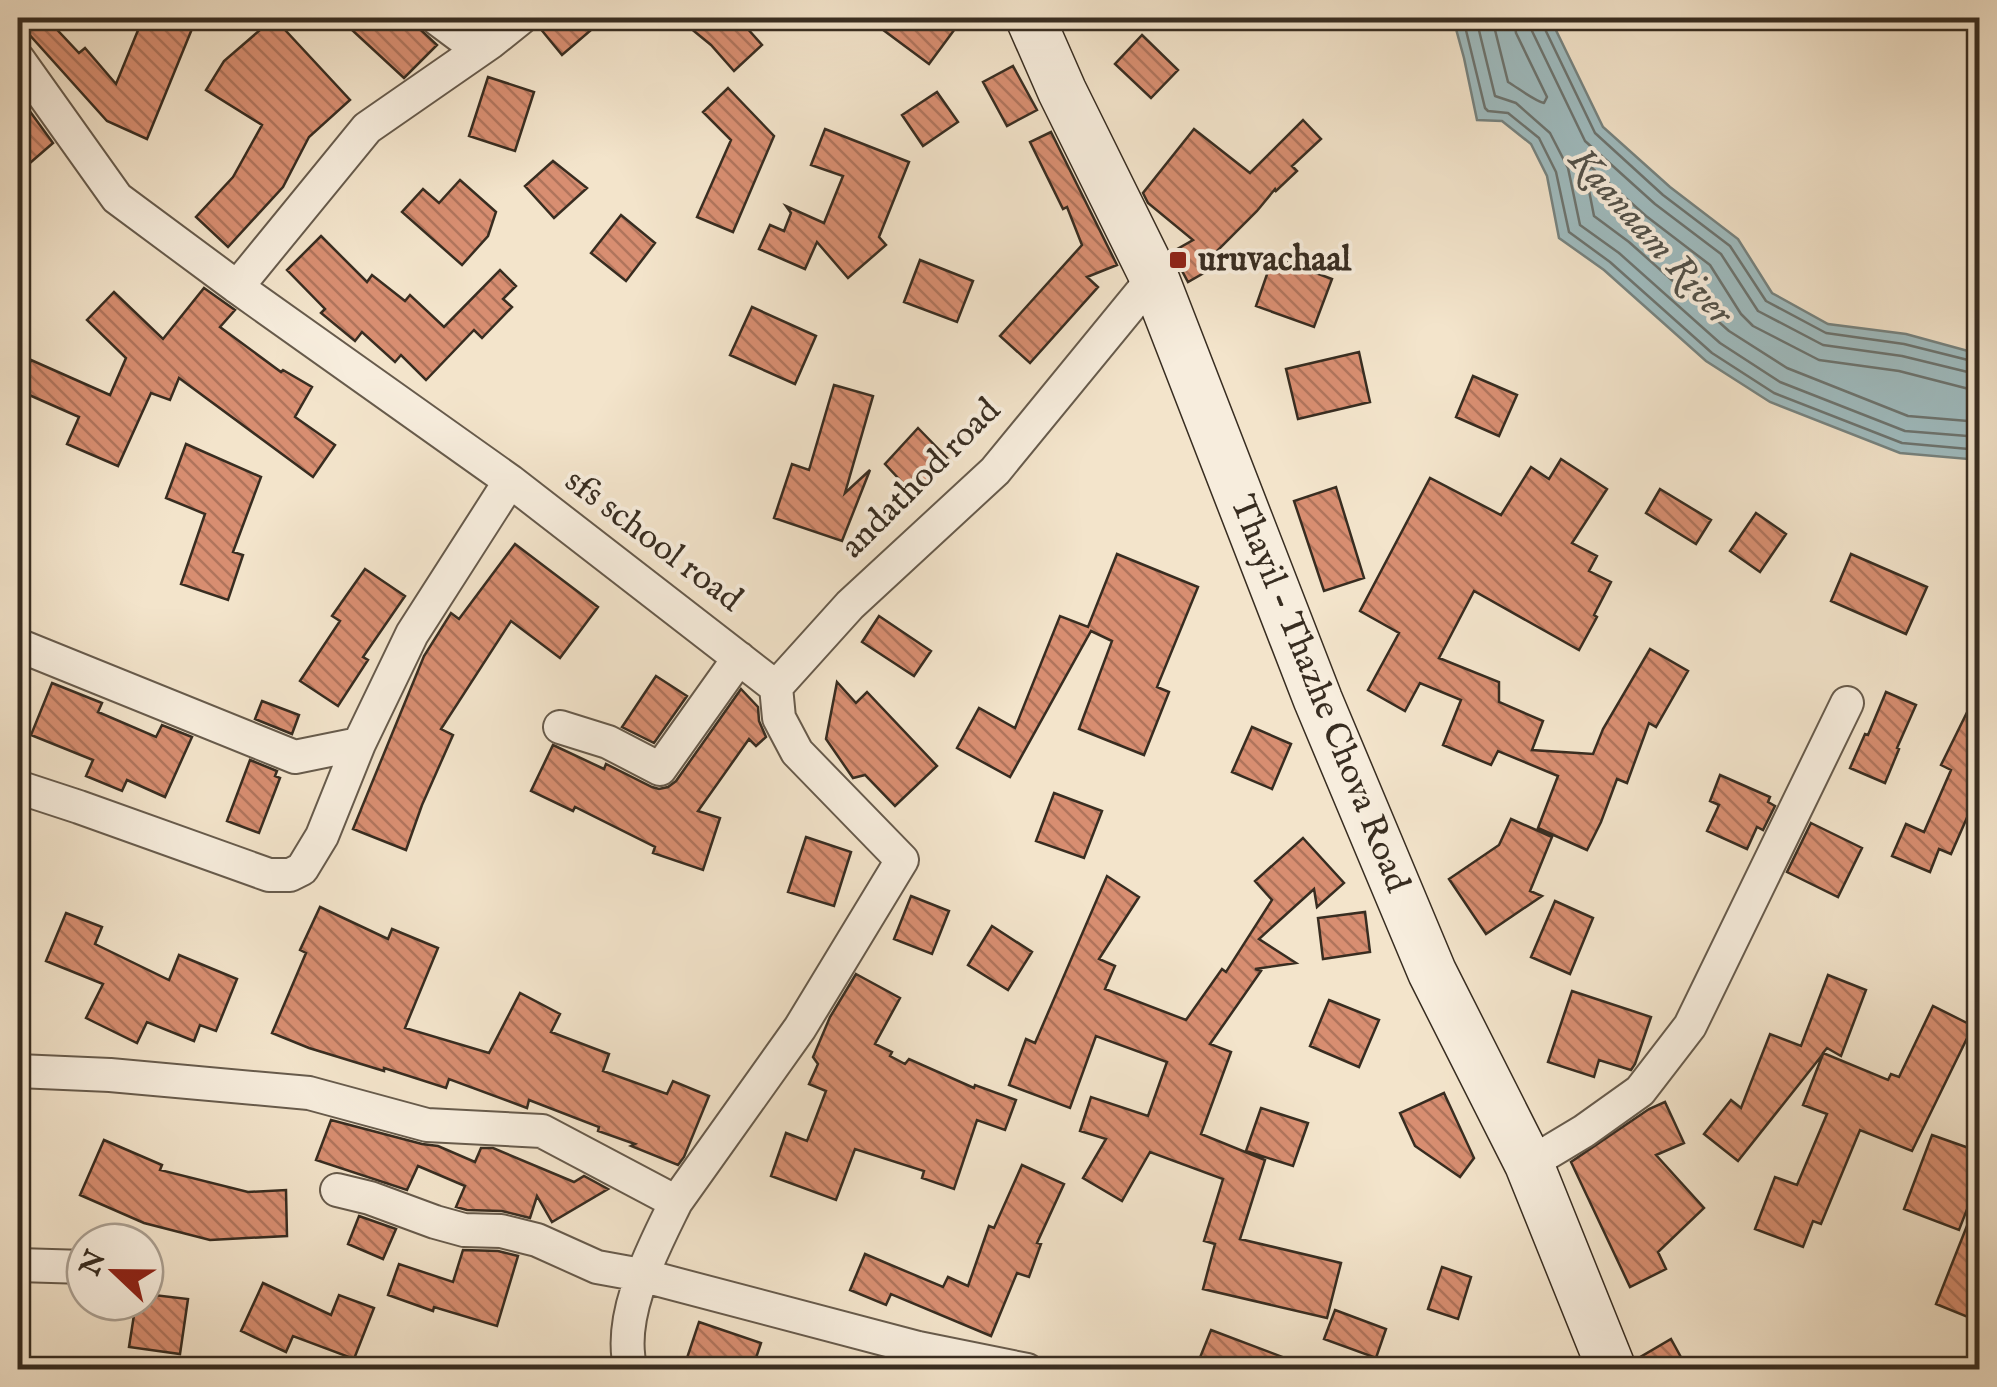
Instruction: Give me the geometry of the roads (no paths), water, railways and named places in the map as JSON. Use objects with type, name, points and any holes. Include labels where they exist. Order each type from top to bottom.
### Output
[{"type":"street","points":[[436,18],[479,50]]},
{"type":"street","points":[[236,288],[367,128],[521,18]]},
{"type":"street","name":"Thayil - Thazhe Chova Road","points":[[1030,18],[1154,276],[1318,700],[1432,972],[1529,1164],[1612,1370]]},
{"type":"street","points":[[18,59],[117,198],[236,288],[510,482]]},
{"type":"street","name":"andathod road","points":[[776,687],[850,606],[995,471],[1154,276]]},
{"type":"street","name":"sfs school road","points":[[18,787],[269,875],[290,875],[302,869],[322,836],[359,744],[412,634],[510,482],[776,687]]},
{"type":"street","points":[[18,646],[295,757],[359,744]]},
{"type":"street","points":[[560,727],[608,742],[660,769],[739,658]]},
{"type":"street","points":[[631,1370],[626,1350],[641,1275],[676,1202],[800,1028],[902,860],[797,752],[779,718],[776,687]]},
{"type":"street","points":[[1529,1164],[1640,1091],[1690,1026],[1847,703]]},
{"type":"street","points":[[18,1071],[110,1075],[309,1094],[427,1126],[542,1131],[676,1202]]},
{"type":"street","points":[[337,1190],[464,1230],[501,1231],[537,1240],[597,1267],[641,1275],[918,1348],[1027,1370]]},
{"type":"street","points":[[18,1266],[65,1267]]},
{"type":"water","name":"Kaanaam River","points":[[1453,18],[1550,18],[1603,127],[1670,187],[1738,239],[1772,293],[1828,324],[1906,334],[1979,354],[1979,460],[1900,453],[1770,402],[1706,361],[1604,270],[1559,238],[1547,176],[1531,144],[1502,121],[1477,120]]},
{"type":"place","name":"uruvachaal","points":[[1178,260]]}]
